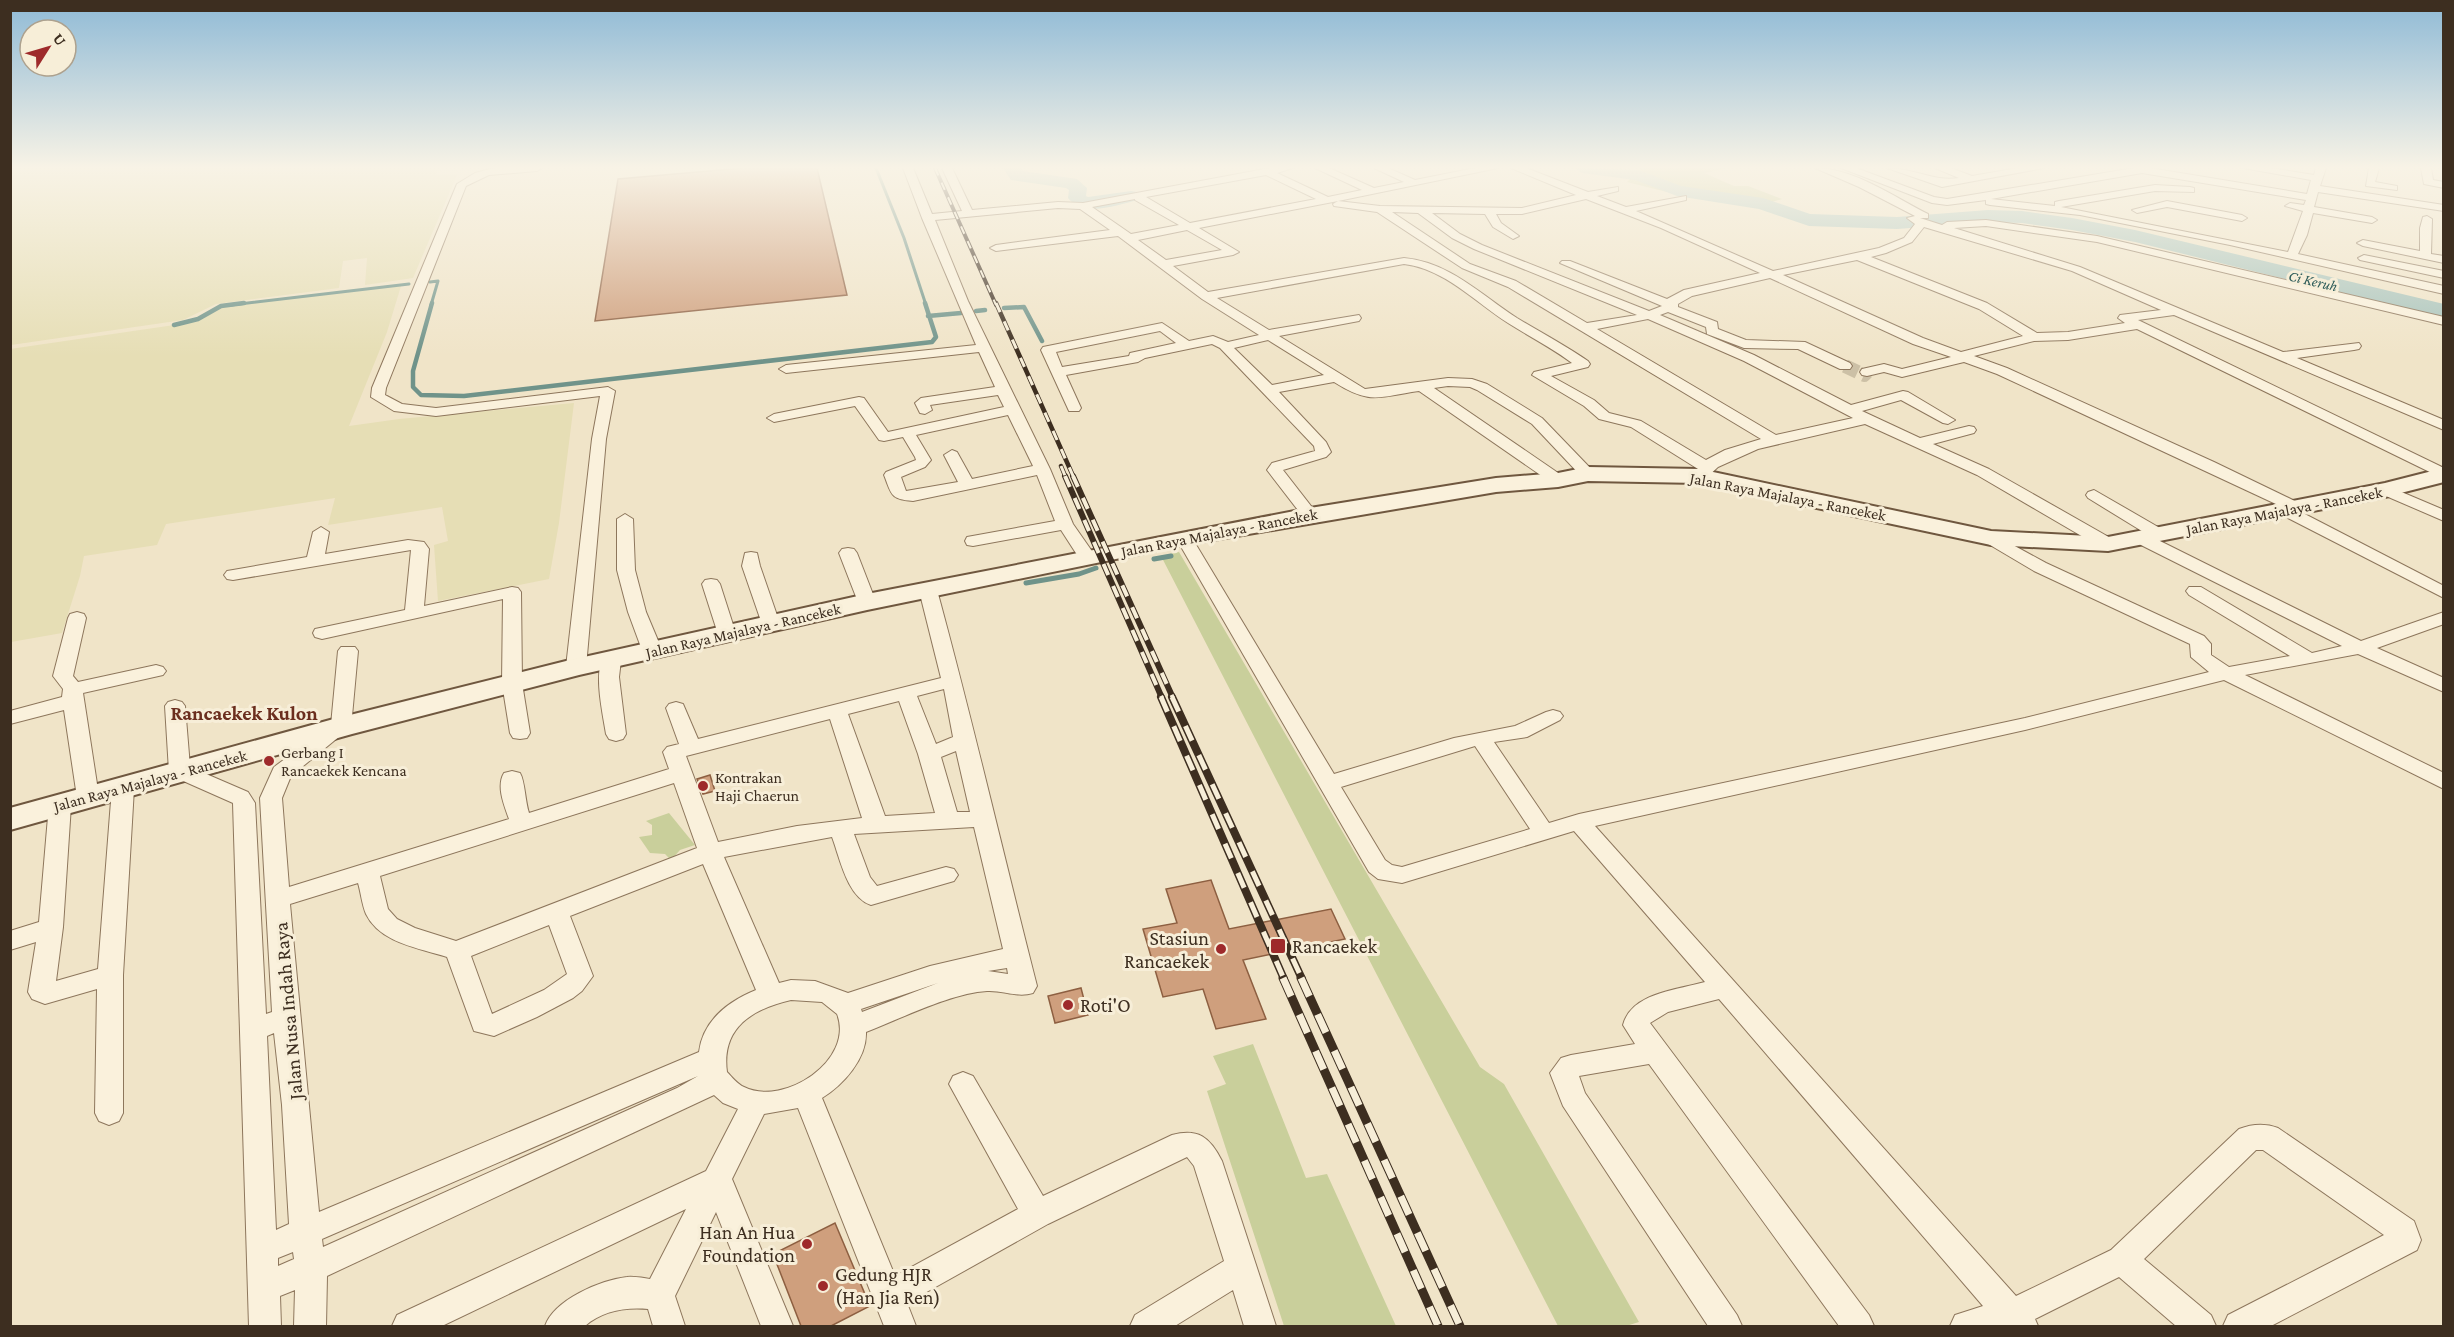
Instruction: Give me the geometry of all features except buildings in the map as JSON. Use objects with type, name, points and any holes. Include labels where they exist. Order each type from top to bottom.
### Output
[{"type":"main road","name":"Jalan Raya Majalaya - Rancekek","points":[[10,819],[341,727],[576,667],[867,602],[1087,557],[1310,514],[1496,485],[1558,480],[1588,474],[1703,472],[1991,538],[2108,544],[2385,490],[2444,475]]},
{"type":"street","points":[[442,230],[379,388],[378,397],[399,408],[436,412],[608,391],[599,439],[576,667]]},
{"type":"street","points":[[932,230],[983,348],[1042,469],[1065,524],[1087,557]]},
{"type":"street","points":[[1118,230],[1206,296],[1360,392],[1369,394],[1420,385],[1463,382],[1482,387],[1537,422],[1588,474]]},
{"type":"street","points":[[996,248],[1162,230]]},
{"type":"street","points":[[1162,264],[1233,252],[1195,230]]},
{"type":"street","points":[[1412,230],[1466,266],[1512,284],[1588,327],[1774,440]]},
{"type":"street","points":[[1448,230],[1478,247],[1541,274],[1649,315],[1785,374],[1813,392],[1866,419],[1983,472],[2108,544]]},
{"type":"street","points":[[1505,230],[1513,236]]},
{"type":"street","points":[[1673,230],[1918,341],[2002,371],[2128,428],[2287,508],[2444,593]]},
{"type":"street","points":[[1588,327],[1649,315],[1688,293],[1774,274],[1864,258],[1908,240],[1916,230]]},
{"type":"street","points":[[1959,230],[2076,269],[2444,426]]},
{"type":"street","points":[[2040,230],[2081,236],[2444,321]]},
{"type":"street","points":[[2169,230],[2444,290]]},
{"type":"street","points":[[2230,242],[2236,230]]},
{"type":"street","points":[[2291,256],[2301,241],[2304,230]]},
{"type":"street","points":[[2355,270],[2369,230]]},
{"type":"street","points":[[2425,255],[2429,230]]},
{"type":"street","points":[[2363,243],[2444,260]]},
{"type":"street","points":[[2359,257],[2444,275]]},
{"type":"street","points":[[1864,258],[1983,306],[2034,337]]},
{"type":"street","points":[[1206,296],[1410,261],[1424,265],[1461,283],[1510,319],[1582,363],[1539,375],[1590,403],[1604,416],[1636,424],[1703,472],[1726,456],[1774,440],[1866,419]]},
{"type":"street","points":[[1566,263],[1712,325],[1710,330],[1741,343],[1800,345],[1845,366]]},
{"type":"street","points":[[1701,279],[1717,286]]},
{"type":"street","points":[[1510,319],[1558,310]]},
{"type":"street","points":[[2173,312],[2124,318],[2444,475]]},
{"type":"street","points":[[1058,372],[1138,358],[1135,356],[1213,340],[1227,346],[1268,335],[1355,318]]},
{"type":"street","points":[[1948,420],[1865,373],[1884,368],[1902,373],[2034,337],[2068,336],[2140,325]]},
{"type":"street","points":[[1074,408],[1048,350],[1162,327],[1187,345]]},
{"type":"street","points":[[1227,346],[1226,348],[1239,358],[1321,445],[1323,452],[1321,454],[1277,466],[1275,470],[1310,514]]},
{"type":"street","points":[[2279,357],[2354,346]]},
{"type":"street","points":[[786,369],[983,348]]},
{"type":"street","points":[[1267,390],[1336,377]]},
{"type":"street","points":[[1420,385],[1558,480]]},
{"type":"street","points":[[925,410],[922,403],[926,401],[1003,390]]},
{"type":"street","points":[[1848,410],[1903,394]]},
{"type":"street","points":[[774,418],[856,401],[863,405],[882,436],[1012,410]]},
{"type":"street","points":[[1590,403],[1612,402]]},
{"type":"street","points":[[1919,443],[1969,430]]},
{"type":"street","points":[[907,432],[923,457],[921,462],[891,477],[900,495],[913,496],[1042,469]]},
{"type":"street","points":[[952,455],[967,485]]},
{"type":"street","points":[[2385,490],[2444,516]]},
{"type":"street","points":[[2094,495],[2149,536],[2360,648],[2444,686]]},
{"type":"street","points":[[626,519],[626,570],[637,612],[652,650]]},
{"type":"street","points":[[973,541],[1065,524]]},
{"type":"street","points":[[315,560],[321,532]]},
{"type":"street","points":[[1184,538],[1377,866],[1386,873],[1402,875],[1579,822],[2025,724],[2256,666],[2309,659],[2360,648],[2444,617]]},
{"type":"street","points":[[1991,538],[2040,567],[2197,640],[2201,644],[2201,657],[2204,662],[2444,782]]},
{"type":"street","points":[[233,575],[408,545],[418,546],[420,549],[414,612]]},
{"type":"street","points":[[848,553],[867,602]]},
{"type":"street","points":[[751,557],[751,566],[771,624]]},
{"type":"street","points":[[711,584],[726,634]]},
{"type":"street","points":[[850,1015],[987,981],[1024,986],[964,740],[952,681],[928,590]]},
{"type":"street","points":[[2195,591],[2309,659]]},
{"type":"street","points":[[322,633],[512,592],[512,683],[520,733]]},
{"type":"street","points":[[78,618],[63,676],[73,695],[88,797]]},
{"type":"street","points":[[341,727],[348,651]]},
{"type":"street","points":[[611,660],[609,677],[616,734]]},
{"type":"street","points":[[10,718],[73,695],[156,670]]},
{"type":"street","points":[[771,994],[710,852],[674,752],[690,746],[952,681]]},
{"type":"street","points":[[906,694],[929,754],[946,812],[946,821]]},
{"type":"street","points":[[175,706],[180,771]]},
{"type":"street","points":[[676,708],[690,746]]},
{"type":"street","points":[[837,710],[873,814],[875,826]]},
{"type":"street","points":[[1329,783],[1403,761],[1434,749],[1480,738],[1520,732],[1553,716]]},
{"type":"street","name":"Jalan Nusa Indah Raya","points":[[310,1326],[311,1268],[305,1231],[296,1105],[286,1018],[271,798],[282,772],[341,727]]},
{"type":"street","points":[[1480,738],[1544,834]]},
{"type":"street","points":[[929,754],[964,740]]},
{"type":"street","name":"Jalan Nusa Indah Raya","points":[[180,771],[240,797],[244,803],[265,1326]]},
{"type":"street","points":[[279,899],[368,873],[681,773]]},
{"type":"street","points":[[512,778],[513,798],[522,824]]},
{"type":"street","points":[[110,1113],[110,975],[123,788]]},
{"type":"street","points":[[60,805],[51,927],[41,992],[43,994],[110,975]]},
{"type":"street","points":[[368,873],[377,912],[388,925],[406,935],[457,951],[710,852],[786,836],[840,828],[919,821],[985,819]]},
{"type":"street","points":[[1579,822],[2018,1320]]},
{"type":"street","points":[[840,828],[859,879],[871,896],[946,875]]},
{"type":"street","points":[[457,951],[483,1024],[494,1025],[559,994],[574,985],[580,976],[556,912]]},
{"type":"street","points":[[10,941],[51,927]]},
{"type":"street","points":[[1726,987],[1661,1004],[1638,1017],[1636,1025],[1858,1326]]},
{"type":"street","points":[[791,990],[828,994],[850,1015],[854,1043],[845,1063],[828,1080],[806,1094],[780,1101],[756,1102],[734,1096],[715,1068],[714,1045],[722,1029],[735,1014],[771,994],[791,990]]},
{"type":"street","points":[[252,1030],[286,1018]]},
{"type":"street","points":[[1655,1052],[1571,1066],[1564,1073],[1573,1098],[1726,1326]]},
{"type":"street","points":[[263,1250],[305,1231],[715,1068]]},
{"type":"street","points":[[264,1287],[392,1233],[491,1184],[687,1096],[715,1068]]},
{"type":"street","points":[[963,1084],[1037,1214]]},
{"type":"street","points":[[806,1094],[886,1297],[900,1326]]},
{"type":"street","points":[[669,1326],[659,1295],[756,1102]]},
{"type":"street","points":[[1966,1326],[2018,1320],[2122,1260],[2249,1138],[2268,1137],[2406,1235],[2406,1240],[2239,1326]]},
{"type":"street","points":[[886,1297],[1037,1214],[1172,1148],[1187,1144],[1197,1147],[1207,1161],[1260,1326]]},
{"type":"street","points":[[408,1326],[718,1180]]},
{"type":"street","points":[[718,1180],[777,1326]]},
{"type":"street","points":[[2122,1260],[2200,1326]]},
{"type":"street","points":[[1146,1326],[1241,1268]]},
{"type":"street","points":[[561,1326],[584,1306],[627,1292],[659,1295]]},
{"type":"shaded area","points":[[11,230],[433,230],[413,278],[365,285],[367,258],[343,261],[339,288],[216,304],[183,320],[11,345]]},
{"type":"shaded area","points":[[401,286],[387,332],[349,426],[399,419],[574,403],[559,523],[549,579],[438,601],[434,545],[448,541],[442,507],[328,525],[335,498],[166,524],[157,545],[84,556],[62,633],[11,642],[10,349],[188,323],[198,321],[217,309],[231,305]]},
{"type":"green space","points":[[1179,552],[1480,1067],[1504,1084],[1639,1322],[1626,1326],[1558,1326],[1161,556]]},
{"type":"green space","points":[[669,813],[695,845],[680,850],[671,860],[665,854],[650,853],[639,837],[652,835],[652,825],[646,821]]},
{"type":"green space","points":[[1253,1044],[1306,1178],[1327,1174],[1396,1326],[1284,1326],[1207,1091],[1226,1084],[1213,1056]]},
{"type":"waterway","points":[[901,230],[926,305]]},
{"type":"waterway","name":"Ci Keruh","points":[[2106,230],[2444,311]]},
{"type":"waterway","points":[[430,282],[438,281],[431,305]]},
{"type":"waterway","points":[[231,305],[409,284]]},
{"type":"waterway","points":[[174,325],[198,319],[221,306],[244,303]]},
{"type":"waterway","points":[[432,303],[413,371],[413,387],[421,395],[464,396],[932,342],[936,337],[929,316]]},
{"type":"waterway","points":[[925,303],[929,316]]},
{"type":"waterway","points":[[1004,308],[1024,307],[1042,341]]},
{"type":"waterway","points":[[976,311],[985,310]]},
{"type":"waterway","points":[[929,316],[961,313]]},
{"type":"waterway","points":[[1154,559],[1171,556]]},
{"type":"waterway","points":[[1026,583],[1079,574],[1096,568]]},
{"type":"tunnel","points":[[1845,366],[1864,375],[1867,372]]},
{"type":"railway","points":[[963,230],[996,305]]},
{"type":"railway","points":[[996,303],[1074,478]]},
{"type":"railway","points":[[1061,466],[1066,478]]},
{"type":"railway","points":[[1065,476],[1162,698]]},
{"type":"railway","points":[[1073,476],[1173,698]]},
{"type":"railway","points":[[1161,697],[1284,979]]},
{"type":"railway","points":[[1172,697],[1302,979]]},
{"type":"railway","points":[[1283,978],[1438,1326]]},
{"type":"railway","points":[[1301,978],[1460,1326]]},
{"type":"place","name":"Gerbang I Rancaekek Kencana","points":[[269,761]]},
{"type":"place","name":"Kontrakan Haji Chaerun","points":[[703,786]]},
{"type":"place","name":"Rancaekek","points":[[1278,946]]},
{"type":"place","name":"Stasiun Rancaekek","points":[[1221,949]]},
{"type":"place","name":"Roti'O","points":[[1068,1005]]},
{"type":"place","name":"Han An Hua Foundation","points":[[807,1244]]},
{"type":"place","name":"Gedung HJR (Han Jia Ren)","points":[[823,1286]]},
{"type":"district","name":"Rancaekek Kulon","points":[[244,713]]}]
